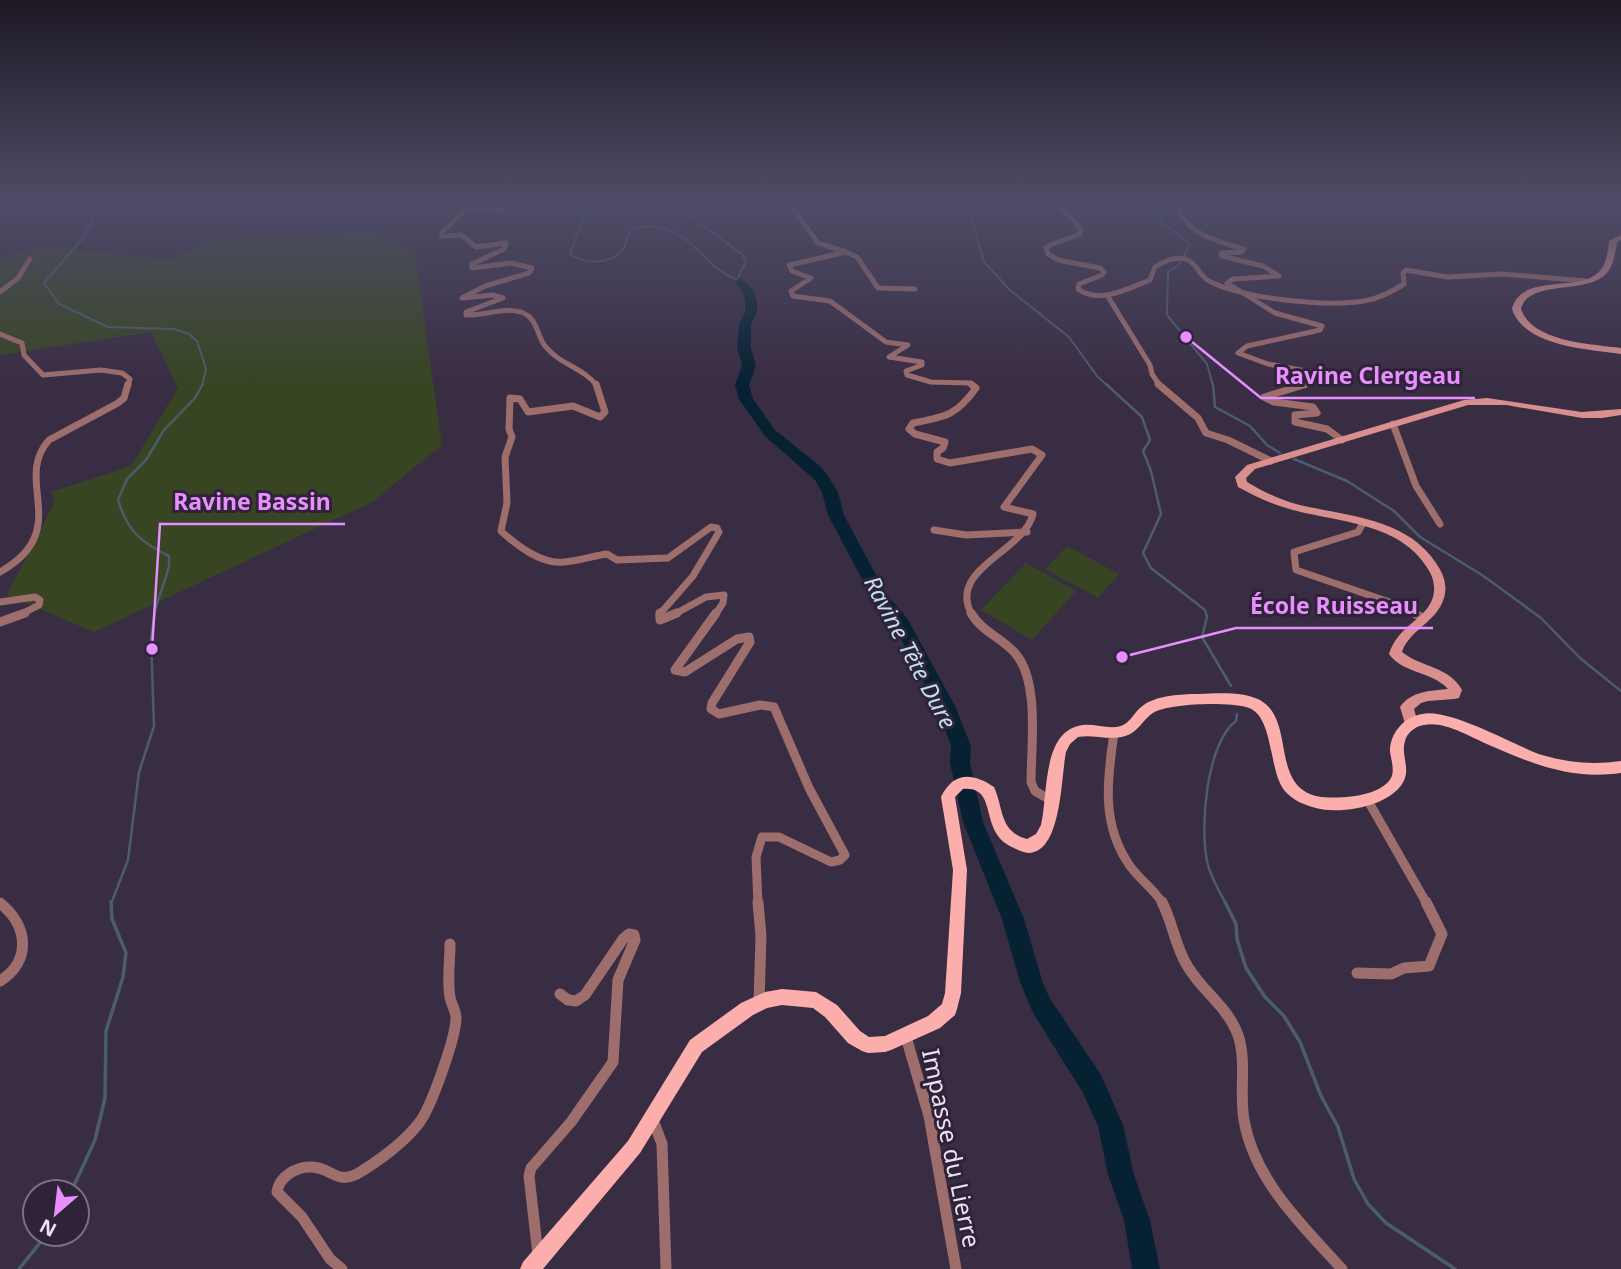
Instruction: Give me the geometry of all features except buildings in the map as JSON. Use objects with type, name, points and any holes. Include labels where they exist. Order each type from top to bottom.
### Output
[{"type":"main road","points":[[1607,263],[1605,271],[1586,281],[1530,292],[1516,304],[1518,315],[1531,327],[1553,339],[1621,351]]},
{"type":"main road","points":[[1411,723],[1407,707],[1417,699],[1454,694],[1456,690],[1449,681],[1412,665],[1395,654],[1399,643],[1436,604],[1440,594],[1435,569],[1403,539],[1386,530],[1264,496],[1242,484],[1240,477],[1244,471],[1476,401],[1504,402],[1582,417],[1621,412]]},
{"type":"main road","points":[[534,1264],[634,1147],[696,1046],[759,1003],[782,997],[816,1000],[831,1011],[855,1037],[868,1045],[885,1044],[906,1037],[934,1022],[949,1009],[953,993],[960,870],[948,807],[952,788],[959,784],[972,782],[989,791],[1000,832],[1013,842],[1029,846],[1042,838],[1064,741],[1073,733],[1114,733],[1130,729],[1143,713],[1154,705],[1192,700],[1244,701],[1255,704],[1271,722],[1278,762],[1284,777],[1297,793],[1313,801],[1336,805],[1367,799],[1384,793],[1396,784],[1399,772],[1395,748],[1399,735],[1411,723],[1425,719],[1449,722],[1574,771],[1607,771],[1621,767]]},
{"type":"street","points":[[0,292],[18,278],[27,263]]},
{"type":"street","points":[[474,263],[470,266],[472,268],[504,263]]},
{"type":"street","points":[[523,263],[532,268],[529,273],[513,280],[485,286],[462,298],[464,300],[495,294],[503,298],[466,312],[466,315],[512,310],[531,317],[537,322],[549,351],[580,369],[601,388],[605,412],[600,417],[572,406],[546,413],[528,412],[520,399],[510,398],[509,429],[512,437],[505,457],[506,503],[501,531],[516,545],[552,562],[607,554],[617,560],[668,558],[711,527],[719,529],[693,576],[659,614],[660,620],[664,621],[706,597],[724,595],[723,603],[675,670],[685,672],[737,639],[748,637],[750,642],[712,703],[711,709],[719,714],[760,705],[774,707],[784,725],[804,779],[845,855],[840,860],[831,862],[779,836],[762,837],[758,842],[761,937],[759,1003]]},
{"type":"street","points":[[797,263],[789,265],[792,271],[811,278],[794,288],[791,294],[830,301],[886,342],[908,345],[889,357],[922,362],[922,365],[906,371],[907,374],[930,382],[974,385],[976,388],[967,401],[947,417],[913,424],[909,429],[915,434],[945,442],[936,456],[942,462],[1032,449],[1042,455],[1004,508],[1013,511],[1027,510],[1033,514],[1033,523],[1027,532],[986,562],[968,584],[967,598],[975,621],[1015,653],[1022,664],[1031,701],[1031,782],[1034,791],[1052,800]]},
{"type":"street","points":[[860,263],[878,288],[915,289]]},
{"type":"street","points":[[1070,263],[1100,268],[1104,272],[1079,284],[1078,289],[1083,294],[1093,297],[1150,280],[1155,267],[1163,263]]},
{"type":"street","points":[[1195,263],[1202,277],[1208,282],[1237,291],[1316,303],[1384,298],[1404,284],[1403,273],[1406,270],[1447,277],[1502,274],[1586,281]]},
{"type":"street","points":[[1250,263],[1263,266],[1278,275],[1275,278],[1227,281],[1237,291],[1275,313],[1322,326],[1320,330],[1247,346],[1238,352],[1268,364],[1323,374],[1322,380],[1264,397],[1274,402],[1313,407],[1317,413],[1295,415],[1295,422],[1327,429],[1342,440]]},
{"type":"street","points":[[1107,295],[1150,365],[1150,373],[1158,385],[1198,418],[1206,433],[1228,440],[1271,461]]},
{"type":"street","points":[[0,334],[22,343],[24,355],[43,375],[87,370],[119,373],[130,379],[124,398],[118,403],[49,440],[41,449],[34,473],[41,508],[37,526],[20,559],[0,572]]},
{"type":"street","points":[[1393,424],[1416,486],[1440,524]]},
{"type":"street","points":[[1363,523],[1358,532],[1294,552],[1296,570],[1310,578],[1395,604],[1424,619]]},
{"type":"street","points":[[934,530],[967,535],[1027,532]]},
{"type":"street","points":[[0,602],[35,597],[40,600],[39,605],[31,611],[0,622]]},
{"type":"street","points":[[1114,733],[1105,792],[1110,823],[1124,857],[1162,902],[1179,952],[1203,987],[1224,1007],[1236,1029],[1244,1067],[1244,1119],[1251,1149],[1272,1187],[1342,1269]]},
{"type":"street","points":[[1357,973],[1391,974],[1404,968],[1429,967],[1442,934],[1367,799]]},
{"type":"street","points":[[0,903],[11,909],[19,923],[24,948],[19,966],[0,981]]},
{"type":"street","points":[[534,1264],[529,1177],[531,1168],[571,1122],[613,1062],[618,980],[635,940],[634,935],[629,934],[623,939],[585,995],[576,1002],[560,994]]},
{"type":"street","points":[[342,1269],[330,1259],[302,1217],[282,1200],[277,1192],[278,1183],[285,1175],[312,1167],[336,1177],[348,1178],[370,1165],[419,1123],[426,1111],[454,1030],[456,1017],[450,998],[450,944]]},
{"type":"street","name":"Impasse du Lierre","points":[[906,1037],[929,1116],[956,1269]]},
{"type":"street","points":[[653,1118],[662,1144],[666,1269]]},
{"type":"green space","points":[[0,263],[416,263],[442,445],[372,502],[94,632],[7,595],[55,501],[51,492],[131,466],[178,388],[151,332],[0,355]]},
{"type":"green space","points":[[1067,546],[1119,574],[1098,598],[1045,569]]},
{"type":"green space","points":[[1026,563],[1076,591],[1032,640],[981,610]]},
{"type":"waterway","points":[[61,263],[44,283],[59,304],[108,327],[174,329],[189,334],[197,341],[206,369],[202,386]]},
{"type":"waterway","points":[[712,263],[740,282],[738,277],[745,263]]},
{"type":"waterway","points":[[985,263],[1011,291],[1069,337],[1097,376],[1108,386]]},
{"type":"waterway","points":[[1180,263],[1168,272],[1167,315],[1207,364],[1213,386]]},
{"type":"waterway","name":"Ravine Tête Dure","points":[[740,282],[749,292],[751,301],[751,312],[745,324],[744,348],[749,365],[742,385],[746,399],[770,433],[815,469],[821,477],[830,492],[836,515],[880,598],[901,623],[946,706],[961,746],[960,763],[973,822],[1013,919],[1031,982],[1041,1005],[1092,1084],[1110,1125],[1121,1175],[1137,1220],[1146,1269]]},
{"type":"waterway","points":[[1106,384],[1142,417],[1150,440],[1143,451],[1151,471],[1161,514],[1143,553],[1151,568],[1205,610],[1207,617],[1202,637],[1231,686]]},
{"type":"waterway","points":[[1213,384],[1215,407],[1250,426],[1267,445],[1280,453]]},
{"type":"waterway","points":[[111,904],[128,860],[139,772],[154,726],[151,638],[155,610],[169,567],[169,556],[150,546],[130,527],[118,500],[127,479],[146,460],[164,430],[195,398],[202,386]]},
{"type":"waterway","points":[[1294,459],[1347,481],[1394,511],[1420,537],[1482,575],[1541,618],[1580,658],[1621,691]]},
{"type":"waterway","points":[[1226,904],[1208,865],[1205,850],[1205,810],[1207,788],[1218,748],[1226,732],[1236,721],[1237,714]]},
{"type":"waterway","points":[[77,1178],[95,1140],[105,1098],[106,1031],[123,977],[126,953],[112,919],[111,904]]},
{"type":"waterway","points":[[1226,904],[1236,924],[1237,939],[1246,968],[1265,997],[1284,1016],[1300,1042],[1321,1096],[1338,1127],[1354,1179],[1368,1204],[1386,1223],[1455,1269]]},
{"type":"waterway","points":[[19,1269],[36,1248]]},
{"type":"place","name":"Ravine Clergeau","points":[[1186,337]]},
{"type":"place","name":"Ravine Bassin","points":[[152,649]]},
{"type":"place","name":"École Ruisseau","points":[[1122,657]]}]
